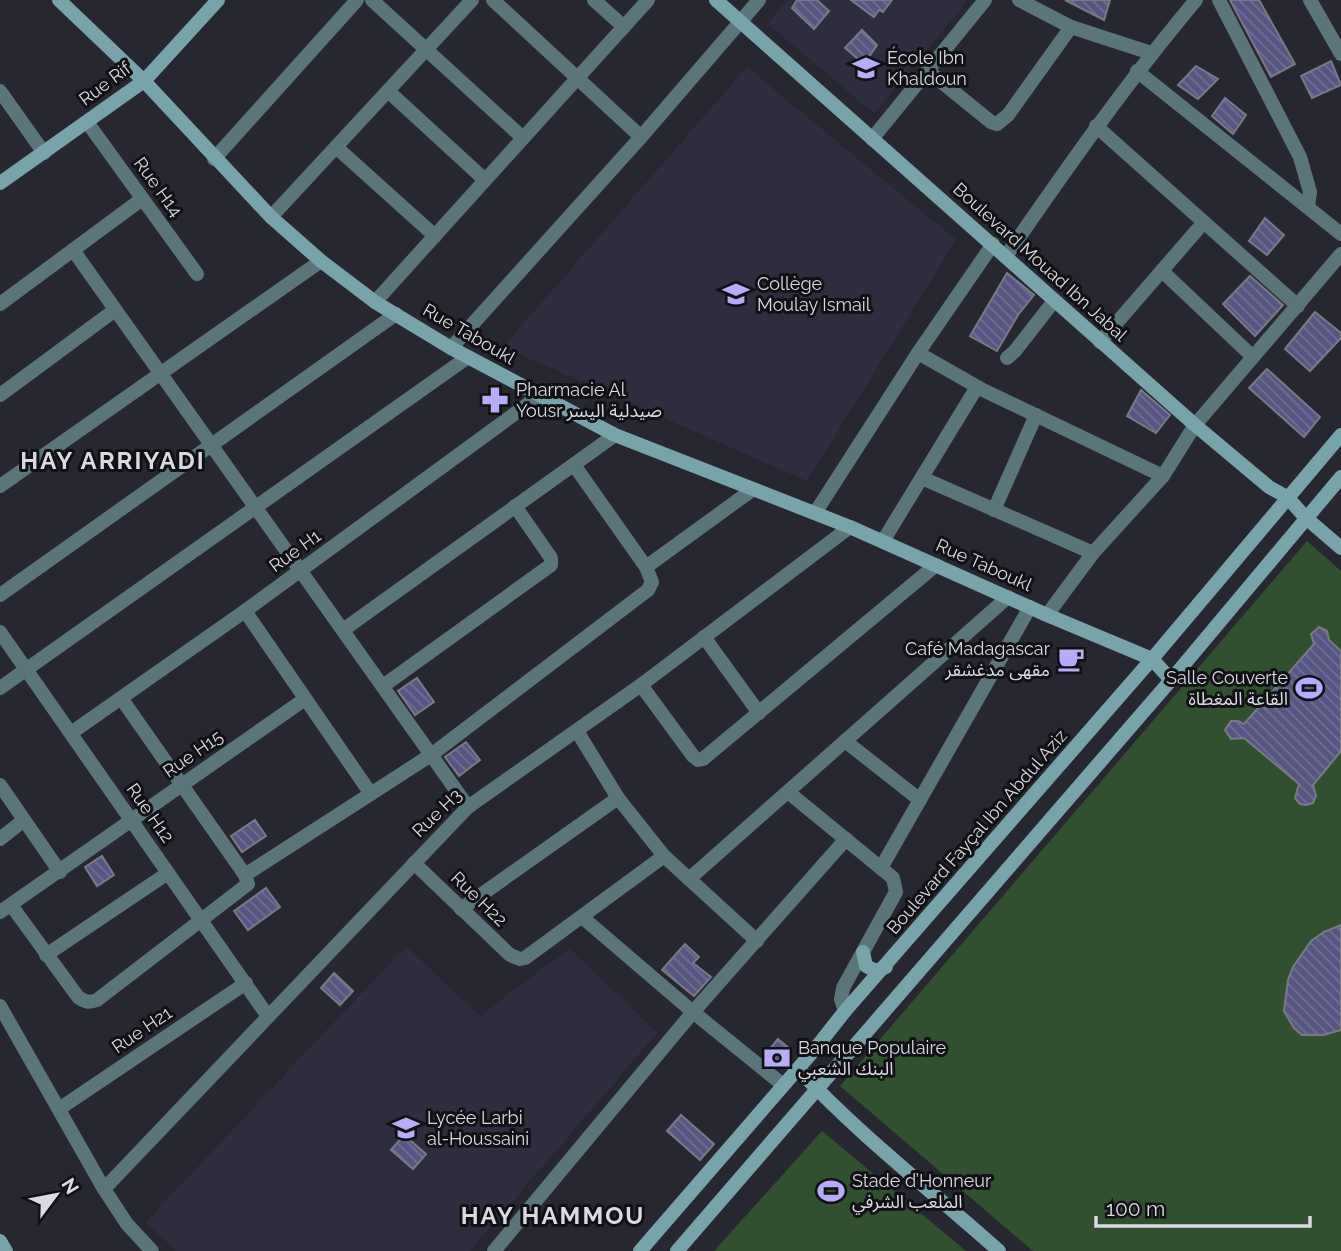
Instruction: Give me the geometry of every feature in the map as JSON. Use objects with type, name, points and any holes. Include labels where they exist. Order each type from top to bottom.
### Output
[{"type":"main road","name":"Rue Rif","points":[[0,183],[144,80],[218,0]]},
{"type":"main road","name":"Boulevard Mouad Ibn Jabal","points":[[716,0],[1100,342],[1269,487],[1287,497],[1306,518],[1341,548]]},
{"type":"main road","name":"Rue Taboukl","points":[[61,1],[144,80],[214,159],[271,217],[321,261],[376,302],[451,348],[615,435],[884,541],[1152,659],[1171,680]]},
{"type":"main road","name":"Boulevard Fayçal Ibn Abdul Aziz","points":[[640,1251],[1152,659],[1341,435]]},
{"type":"main road","points":[[677,1251],[1171,680],[1341,477]]},
{"type":"main road","points":[[863,953],[866,966],[872,970],[886,967]]},
{"type":"main road","points":[[798,1069],[999,1251]]},
{"type":"main road","points":[[0,1241],[6,1251]]},
{"type":"street","points":[[214,159],[358,0]]},
{"type":"street","points":[[372,0],[523,138]]},
{"type":"street","points":[[271,217],[472,0]]},
{"type":"street","points":[[493,0],[640,137]]},
{"type":"street","points":[[594,0],[624,27]]},
{"type":"street","points":[[376,302],[648,0]]},
{"type":"street","points":[[451,348],[759,0]]},
{"type":"street","points":[[872,139],[985,0]]},
{"type":"street","points":[[1006,256],[1137,71],[1196,0]]},
{"type":"street","points":[[1219,0],[1291,135],[1310,192],[1308,207]]},
{"type":"street","points":[[1310,0],[1341,54]]},
{"type":"street","points":[[1028,2],[1071,27],[1151,53]]},
{"type":"street","points":[[928,71],[997,124],[1008,114],[1071,27]]},
{"type":"street","points":[[1137,71],[1341,234]]},
{"type":"street","points":[[0,91],[44,153]]},
{"type":"street","points":[[388,91],[485,180]]},
{"type":"street","name":"Rue H14","points":[[87,122],[197,274]]},
{"type":"street","points":[[1096,127],[1298,306]]},
{"type":"street","points":[[336,147],[435,236]]},
{"type":"street","points":[[0,304],[142,199]]},
{"type":"street","points":[[1100,342],[1204,222]]},
{"type":"street","points":[[814,513],[993,244]]},
{"type":"street","points":[[73,250],[468,807]]},
{"type":"street","points":[[1047,615],[1093,553],[1163,476],[1195,425],[1341,254]]},
{"type":"street","points":[[0,486],[321,261]]},
{"type":"street","points":[[1162,271],[1253,357]]},
{"type":"street","points":[[1007,358],[1054,301]]},
{"type":"street","points":[[0,395],[116,310]]},
{"type":"street","points":[[0,596],[396,314]]},
{"type":"street","points":[[918,353],[977,387],[1163,476]]},
{"type":"street","points":[[0,688],[468,357]]},
{"type":"street","points":[[884,541],[977,387]]},
{"type":"street","name":"Rue H1","points":[[71,733],[246,611],[539,396]]},
{"type":"street","points":[[994,510],[1036,415]]},
{"type":"street","points":[[342,630],[615,435]]},
{"type":"street","points":[[245,875],[431,755],[648,590],[652,582],[646,567],[574,465]]},
{"type":"street","points":[[922,478],[1093,553]]},
{"type":"street","points":[[646,567],[752,490]]},
{"type":"street","points":[[383,687],[551,565],[551,558],[515,506]]},
{"type":"street","name":"Rue H3","points":[[104,1189],[468,807],[577,732],[850,527]]},
{"type":"street","points":[[640,685],[693,756],[698,760],[709,756],[936,565]]},
{"type":"street","points":[[689,879],[1008,597]]},
{"type":"street","points":[[881,868],[1030,607]]},
{"type":"street","points":[[246,611],[371,794]]},
{"type":"street","name":"Rue H12","points":[[0,632],[203,920],[267,1016]]},
{"type":"street","points":[[704,637],[759,713]]},
{"type":"street","points":[[5,908],[46,955],[78,998],[91,1002],[246,887],[248,882],[245,875],[121,698]]},
{"type":"street","name":"Rue H15","points":[[5,908],[305,699]]},
{"type":"street","points":[[577,732],[618,798],[664,856],[757,940]]},
{"type":"street","points":[[845,741],[920,800]]},
{"type":"street","points":[[0,785],[60,872]]},
{"type":"street","points":[[788,792],[893,878],[896,892],[844,988],[841,999],[845,1011]]},
{"type":"street","points":[[461,909],[618,798]]},
{"type":"street","points":[[0,839],[24,820]]},
{"type":"street","points":[[494,1251],[693,1012],[846,839]]},
{"type":"street","points":[[664,856],[582,917],[783,1085]]},
{"type":"street","name":"Rue H22","points":[[414,863],[510,955],[520,959],[582,917]]},
{"type":"street","points":[[46,955],[168,873]]},
{"type":"street","name":"Rue H21","points":[[60,1109],[246,983]]},
{"type":"street","points":[[0,1006],[104,1189],[127,1224],[152,1251]]},
{"type":"shaded area","name":"École Ibn Khaldoun","points":[[787,0],[968,0],[874,113],[768,24]]},
{"type":"shaded area","name":"Collège Moulay Ismail","points":[[747,67],[956,240],[807,481],[503,347]]},
{"type":"shaded area","name":"Lycée Larbi al-Houssaini","points":[[406,946],[480,1016],[570,948],[657,1033],[470,1251],[176,1251],[146,1222]]},
{"type":"green space","points":[[1307,541],[1341,571],[1341,1251],[1033,1251],[840,1086]]},
{"type":"green space","name":"Stade d’Honneur الملعب الشرفي","points":[[822,1131],[966,1251],[714,1251]]},
{"type":"building","points":[[797,0],[817,0],[829,11],[814,29],[792,8]]},
{"type":"building","points":[[851,0],[892,0],[883,12],[879,10],[874,17]]},
{"type":"building","points":[[1065,0],[1110,0],[1104,20]]},
{"type":"building","points":[[1230,0],[1259,0],[1295,64],[1271,77]]},
{"type":"building","points":[[862,30],[877,45],[864,64],[845,48]]},
{"type":"building","points":[[1331,61],[1341,85],[1312,98],[1301,76]]},
{"type":"building","points":[[1196,66],[1218,79],[1198,99],[1178,85]]},
{"type":"building","points":[[1225,98],[1246,115],[1233,134],[1212,116]]},
{"type":"building","points":[[1265,218],[1284,235],[1267,255],[1249,241]]},
{"type":"building","points":[[1007,273],[1034,295],[1018,315],[997,351],[970,336]]},
{"type":"building","points":[[1250,276],[1283,305],[1255,336],[1223,304]]},
{"type":"building","points":[[1315,312],[1341,333],[1341,338],[1310,371],[1285,349]]},
{"type":"building","points":[[1267,369],[1320,417],[1304,437],[1249,388]]},
{"type":"building","points":[[1141,390],[1170,415],[1156,433],[1127,416]]},
{"type":"building","name":"Salle Couverte القاعة المغطاة","points":[[1319,627],[1327,631],[1329,640],[1341,651],[1341,751],[1313,785],[1316,796],[1313,803],[1306,805],[1300,804],[1295,798],[1299,784],[1244,738],[1231,739],[1225,730],[1231,721],[1244,724],[1314,644],[1311,634]]},
{"type":"building","points":[[417,678],[434,702],[415,715],[398,691]]},
{"type":"building","points":[[466,742],[480,760],[459,776],[445,757]]},
{"type":"building","points":[[255,820],[266,836],[242,852],[231,836]]},
{"type":"building","points":[[102,856],[114,875],[97,886],[85,867]]},
{"type":"building","points":[[266,888],[280,907],[248,930],[234,911]]},
{"type":"building","points":[[1341,925],[1341,1030],[1323,1035],[1302,1035],[1294,1028],[1284,1011],[1288,980],[1293,967],[1311,941]]},
{"type":"building","points":[[685,944],[699,957],[693,963],[711,977],[694,996],[662,970]]},
{"type":"building","points":[[334,973],[353,991],[340,1005],[321,988]]},
{"type":"building","points":[[778,1039],[789,1048],[774,1065],[763,1057]]},
{"type":"building","points":[[681,1115],[714,1144],[700,1160],[667,1131]]},
{"type":"building","points":[[404,1135],[426,1154],[413,1169],[391,1150]]},
{"type":"place","name":"École Ibn Khaldoun","points":[[866,68]]},
{"type":"place","name":"Collège Moulay Ismail","points":[[736,294]]},
{"type":"place","name":"Pharmacie Al Yousr صيدلية اليسر","points":[[495,400]]},
{"type":"place","name":"Café Madagascar مقهى مدغشقر","points":[[1071,659]]},
{"type":"place","name":"Salle Couverte القاعة المغطاة","points":[[1309,688]]},
{"type":"place","name":"Banque Populaire البنك الشعبي","points":[[777,1058]]},
{"type":"place","name":"Lycée Larbi al-Houssaini","points":[[406,1128]]},
{"type":"place","name":"Stade d’Honneur الملعب الشرفي","points":[[831,1191]]},
{"type":"district","name":"HAY ARRIYADI","points":[[113,461]]},
{"type":"district","name":"HAY HAMMOU","points":[[553,1216]]}]
